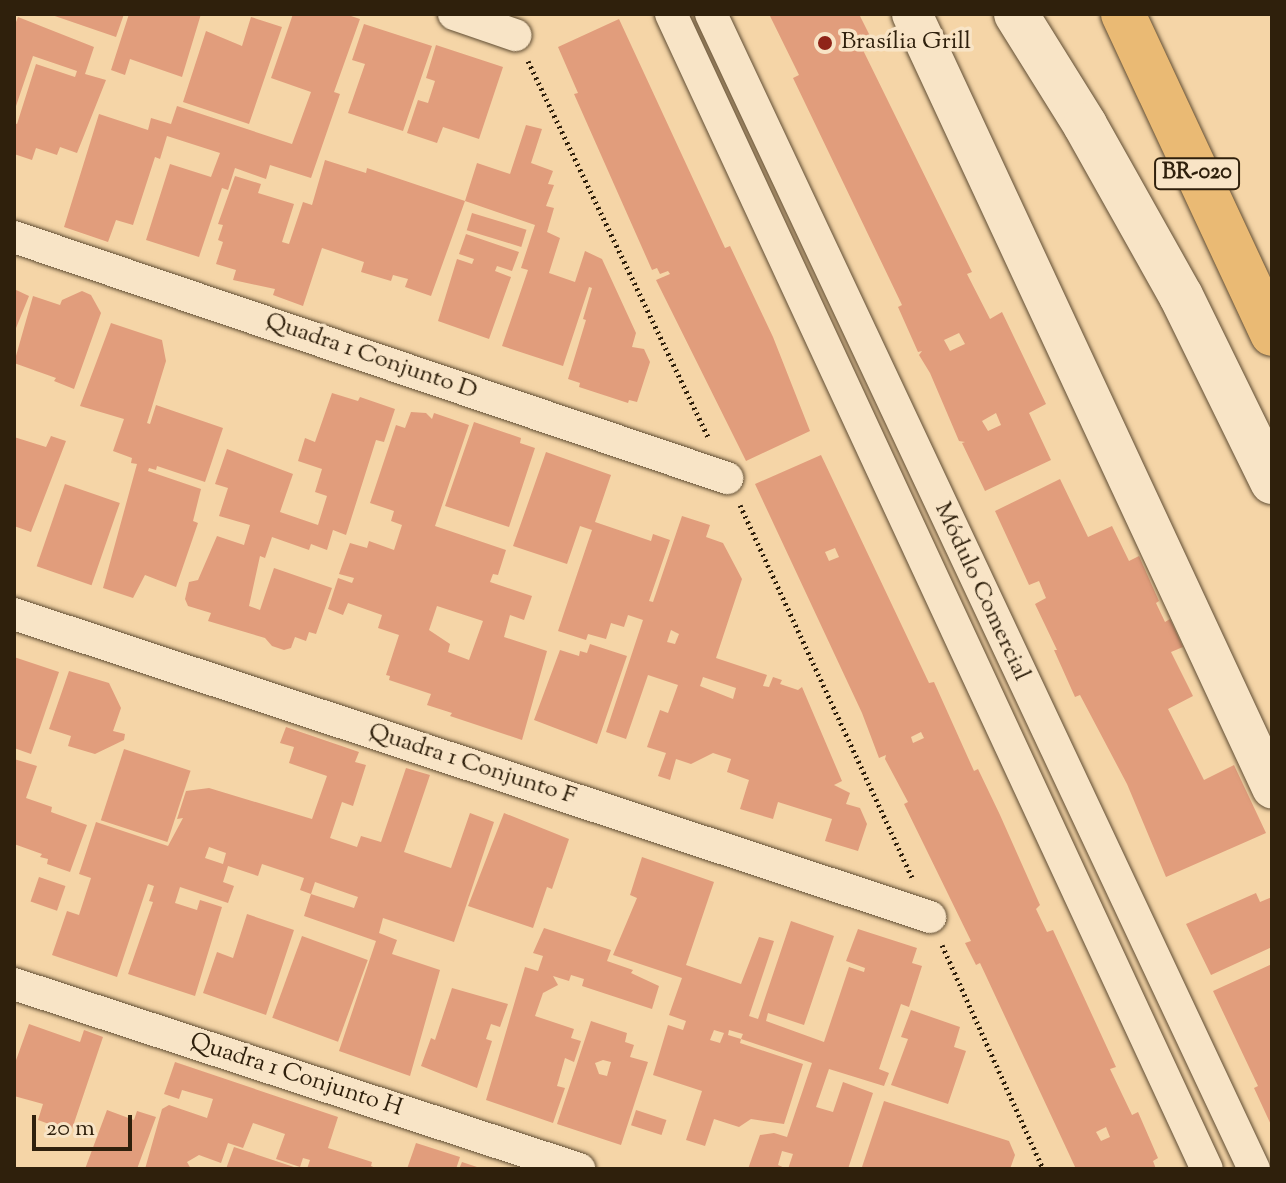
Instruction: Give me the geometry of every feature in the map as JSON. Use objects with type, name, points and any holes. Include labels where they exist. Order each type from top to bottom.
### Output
[{"type":"highway","name":"BR-020","points":[[1123,14],[1272,334]]},
{"type":"main road","points":[[1016,14],[1085,125],[1181,296],[1272,482]]},
{"type":"street","points":[[454,14],[515,35]]},
{"type":"street","name":"Módulo Comercial","points":[[671,14],[1207,1169]]},
{"type":"street","name":"Módulo Comercial","points":[[711,14],[1254,1169]]},
{"type":"street","points":[[912,14],[1272,788]]},
{"type":"street","name":"Quadra 1 Conjunto D","points":[[14,237],[727,478]]},
{"type":"street","points":[[922,553],[955,537]]},
{"type":"street","name":"Quadra 1 Conjunto F","points":[[14,614],[930,917]]},
{"type":"street","name":"Quadra 1 Conjunto H","points":[[14,984],[579,1169]]},
{"type":"street","points":[[1147,1037],[1183,1020]]},
{"type":"path","points":[[515,35],[727,478],[1043,1169]]},
{"type":"building","points":[[49,14],[124,14],[116,37]]},
{"type":"building","points":[[129,14],[201,14],[182,77],[130,59],[125,75],[111,70]]},
{"type":"building","points":[[293,14],[345,14],[360,19],[334,92],[340,94],[311,178],[270,165],[266,179],[235,168],[228,190],[222,188],[199,257],[146,240],[170,164],[211,177],[220,153],[167,136],[160,159],[155,157],[133,225],[116,220],[108,242],[64,227],[99,114],[148,130],[151,118],[171,124],[177,106],[292,144],[311,92],[271,78]]},
{"type":"building","points":[[769,14],[859,14],[872,40],[861,46],[972,272],[967,274],[990,319],[1002,312],[1046,404],[1029,413],[1051,460],[985,491],[962,443],[965,442],[959,441],[919,355],[922,351],[918,352],[898,307],[902,305],[793,78],[799,75]],"holes":[[[959,333],[965,344],[950,351],[944,340]],[[996,413],[1001,425],[988,431],[982,421]]]},
{"type":"building","points":[[18,17],[94,47],[85,74],[106,80],[77,153],[60,147],[57,155],[36,148],[32,160],[14,154],[14,123],[17,124],[36,64],[75,77],[77,71],[33,56],[14,112],[14,27]]},
{"type":"building","points":[[251,17],[282,27],[249,124],[183,102],[206,31],[242,46]]},
{"type":"building","points":[[619,19],[725,248],[730,246],[773,337],[810,431],[746,461],[656,280],[670,274],[668,271],[660,274],[657,268],[652,270],[574,94],[578,93],[558,47]]},
{"type":"building","points":[[364,24],[432,46],[403,131],[348,113],[365,64],[352,60]]},
{"type":"building","points":[[436,45],[503,67],[479,139],[443,127],[437,143],[407,133],[418,100],[428,103],[435,81],[426,78]]},
{"type":"building","points":[[526,125],[542,129],[531,163],[553,171],[548,184],[554,185],[546,206],[554,208],[547,232],[560,238],[549,273],[575,282],[585,251],[602,259],[636,333],[632,347],[644,349],[650,362],[637,402],[629,400],[628,403],[579,387],[580,383],[568,379],[592,288],[589,287],[563,366],[502,346],[528,270],[521,268],[535,225],[465,201],[477,163],[510,174]]},
{"type":"building","points":[[325,160],[366,173],[367,168],[465,201],[431,296],[405,287],[408,279],[393,275],[391,281],[361,272],[364,262],[322,248],[303,306],[273,295],[275,289],[233,280],[236,270],[216,264],[223,242],[218,240],[223,225],[218,224],[235,176],[261,184],[258,193],[294,204],[282,242],[289,244],[303,202],[312,205]]},
{"type":"building","points":[[472,213],[527,230],[521,247],[467,230]]},
{"type":"building","points":[[466,234],[519,252],[512,271],[497,266],[495,271],[511,277],[489,339],[438,321],[457,259],[472,264],[474,259],[459,254]]},
{"type":"building","points":[[14,289],[29,296],[14,333]]},
{"type":"building","points":[[82,291],[91,295],[101,313],[74,389],[54,381],[56,378],[14,363],[33,296],[60,305],[62,300]]},
{"type":"building","points":[[111,323],[162,340],[166,361],[147,423],[150,424],[156,405],[223,428],[205,482],[157,466],[156,470],[149,468],[148,471],[201,489],[193,521],[198,523],[176,587],[145,575],[133,598],[103,588],[137,464],[131,463],[132,458],[113,451],[124,419],[80,406]]},
{"type":"building","points":[[332,393],[358,401],[360,397],[395,409],[384,442],[376,440],[346,535],[333,530],[327,550],[311,544],[309,550],[272,537],[265,558],[260,556],[249,606],[260,610],[274,568],[332,588],[316,634],[309,632],[306,641],[295,637],[291,648],[284,650],[272,646],[265,638],[208,621],[211,613],[188,606],[185,599],[189,582],[198,580],[217,536],[244,545],[250,525],[219,516],[228,488],[215,484],[227,449],[293,474],[280,512],[318,525],[327,496],[315,492],[322,469],[298,461],[305,438],[315,442]]},
{"type":"building","points":[[411,412],[426,413],[432,419],[434,413],[469,425],[435,526],[506,550],[498,575],[493,574],[490,582],[532,596],[524,620],[510,615],[504,637],[547,651],[522,740],[450,716],[452,713],[427,705],[431,694],[389,680],[390,676],[386,675],[399,635],[378,628],[382,615],[348,603],[343,615],[328,609],[338,578],[352,583],[354,578],[339,574],[350,543],[367,548],[369,541],[394,550],[402,525],[391,521],[394,511],[370,503],[396,425],[405,428]],"holes":[[[437,606],[483,621],[469,660],[448,652],[450,644],[429,630]]]},
{"type":"building","points":[[474,422],[521,438],[520,443],[535,448],[509,527],[445,506]]},
{"type":"building","points":[[51,436],[66,441],[31,532],[14,526],[14,437],[46,447]]},
{"type":"building","points":[[546,452],[611,475],[595,522],[651,541],[653,534],[670,540],[649,601],[653,602],[682,516],[710,525],[706,537],[723,543],[742,579],[716,658],[767,675],[763,686],[769,687],[773,677],[782,680],[780,684],[798,690],[802,687],[842,781],[834,785],[850,793],[846,804],[860,808],[867,824],[858,851],[825,841],[832,819],[778,802],[773,819],[740,809],[749,780],[727,772],[731,759],[713,753],[691,764],[676,759],[670,780],[658,776],[666,753],[647,747],[660,710],[668,713],[678,685],[648,675],[626,739],[606,732],[643,620],[628,615],[624,627],[611,623],[606,639],[588,634],[586,640],[558,631],[592,530],[580,526],[567,564],[513,546]],"holes":[[[671,630],[679,634],[675,644],[667,642]],[[703,677],[736,688],[733,699],[700,686]]]},
{"type":"building","points":[[821,455],[929,683],[934,682],[974,771],[978,769],[1000,815],[1040,905],[1036,909],[1047,932],[1053,930],[1116,1067],[1110,1069],[1132,1115],[1138,1112],[1158,1158],[1153,1161],[1156,1169],[1076,1169],[980,963],[976,965],[965,943],[971,941],[904,804],[908,802],[885,759],[886,755],[879,758],[862,713],[755,484]],"holes":[[[835,548],[839,557],[829,561],[825,552]],[[921,732],[924,738],[913,743],[911,737]],[[1106,1127],[1110,1137],[1101,1141],[1096,1132]]]},
{"type":"building","points":[[1060,479],[1088,537],[1112,526],[1129,561],[1139,556],[1165,622],[1170,619],[1183,647],[1171,652],[1193,696],[1168,709],[1204,780],[1234,765],[1266,833],[1166,877],[1127,784],[1080,695],[1075,697],[1054,650],[1057,650],[1035,604],[1046,598],[1039,581],[1029,585],[995,511]]},
{"type":"building","points":[[65,484],[120,503],[92,585],[37,566]]},
{"type":"building","points":[[590,644],[627,656],[597,744],[534,720],[560,650],[579,656],[580,651],[587,653]]},
{"type":"building","points":[[14,657],[59,672],[31,754],[14,748]]},
{"type":"building","points":[[69,671],[109,683],[121,708],[113,731],[125,734],[124,740],[95,754],[68,746],[71,736],[49,729]]},
{"type":"building","points":[[286,727],[359,752],[355,762],[366,765],[353,806],[342,802],[330,838],[357,847],[361,836],[381,842],[406,768],[430,775],[404,852],[451,868],[470,813],[494,822],[454,942],[383,918],[379,933],[397,940],[392,954],[440,970],[410,1076],[339,1051],[376,941],[304,916],[311,894],[300,890],[304,878],[262,864],[258,876],[228,866],[223,882],[234,886],[228,903],[180,887],[175,903],[197,910],[200,900],[222,907],[195,996],[128,974],[153,902],[149,901],[154,886],[148,884],[117,977],[52,955],[67,911],[79,915],[91,878],[79,874],[96,822],[168,846],[183,818],[177,819],[186,791],[209,788],[312,819],[327,776],[289,763],[294,747],[280,743]],"holes":[[[209,847],[226,853],[223,864],[205,858]],[[315,882],[358,897],[354,908],[311,894]]]},
{"type":"building","points":[[124,749],[191,771],[167,842],[101,820]]},
{"type":"building","points":[[14,759],[37,766],[26,798],[52,807],[51,812],[87,825],[70,872],[47,864],[48,859],[40,857],[42,854],[14,844]]},
{"type":"building","points":[[504,813],[569,839],[552,889],[547,887],[533,928],[468,906]]},
{"type":"building","points":[[642,857],[714,882],[686,965],[741,984],[759,937],[774,941],[749,1016],[758,1019],[791,921],[834,936],[804,1025],[768,1013],[766,1021],[824,1042],[849,967],[864,972],[865,968],[846,961],[858,929],[917,948],[912,963],[922,966],[909,1007],[901,1004],[879,1069],[889,1073],[884,1086],[829,1069],[816,1107],[833,1112],[843,1082],[873,1093],[848,1169],[788,1169],[793,1154],[782,1151],[778,1165],[787,1169],[748,1169],[760,1135],[774,1133],[787,1137],[812,1063],[741,1039],[740,1043],[803,1064],[784,1124],[751,1119],[739,1127],[714,1119],[705,1146],[686,1140],[702,1091],[653,1075],[668,1025],[683,1030],[686,1021],[669,1015],[682,978],[613,955],[637,898],[630,895]],"holes":[[[714,1030],[724,1033],[720,1043],[710,1040]],[[729,1030],[743,1034],[741,1039],[728,1035]]]},
{"type":"building","points":[[39,877],[65,886],[57,911],[31,902]]},
{"type":"building","points":[[1256,893],[1260,902],[1272,897],[1272,947],[1211,975],[1186,924]]},
{"type":"building","points":[[247,914],[294,930],[266,1015],[203,993],[217,952],[233,958]]},
{"type":"building","points":[[544,928],[611,950],[607,961],[633,970],[631,973],[659,986],[652,1009],[582,986],[584,979],[571,975],[569,981],[553,976],[558,985],[543,993],[535,1016],[574,1029],[571,1038],[581,1041],[574,1062],[565,1058],[557,1086],[565,1088],[553,1123],[486,1100],[525,967],[538,971],[543,956],[533,953]]},
{"type":"building","points":[[302,936],[368,960],[338,1042],[272,1018]]},
{"type":"building","points":[[1272,964],[1272,1127],[1254,1088],[1258,1086],[1213,991]]},
{"type":"building","points":[[452,988],[508,1004],[500,1027],[491,1024],[486,1039],[492,1041],[477,1088],[421,1066],[431,1038],[435,1040]]},
{"type":"building","points":[[911,1010],[960,1027],[954,1047],[966,1051],[948,1104],[891,1085],[908,1039],[901,1037]]},
{"type":"building","points":[[591,1021],[627,1033],[625,1042],[634,1045],[630,1057],[648,1062],[621,1145],[557,1124]],"holes":[[[603,1060],[611,1062],[607,1076],[599,1074],[595,1063]]]},
{"type":"building","points":[[29,1024],[80,1042],[84,1030],[103,1037],[71,1132],[38,1120],[43,1104],[14,1096],[14,1066]]},
{"type":"building","points":[[175,1062],[338,1117],[328,1148],[372,1162],[371,1166],[378,1169],[307,1169],[310,1160],[303,1158],[300,1167],[276,1159],[285,1134],[253,1123],[243,1148],[228,1143],[221,1163],[199,1155],[187,1162],[191,1169],[145,1169],[162,1109],[169,1105],[207,1118],[213,1099],[182,1090],[179,1099],[164,1094]]},
{"type":"building","points":[[884,1101],[1009,1141],[1015,1155],[1010,1169],[862,1167]]},
{"type":"building","points":[[107,1110],[134,1120],[137,1111],[156,1117],[137,1169],[85,1169]]},
{"type":"building","points":[[636,1110],[666,1120],[661,1135],[631,1125]]},
{"type":"building","points":[[416,1143],[460,1157],[456,1169],[407,1169]]},
{"type":"building","points":[[234,1147],[297,1168],[297,1169],[226,1169]]},
{"type":"building","points":[[462,1162],[480,1168],[480,1169],[459,1169]]},
{"type":"place","name":"Brasília Grill","points":[[825,43]]}]
